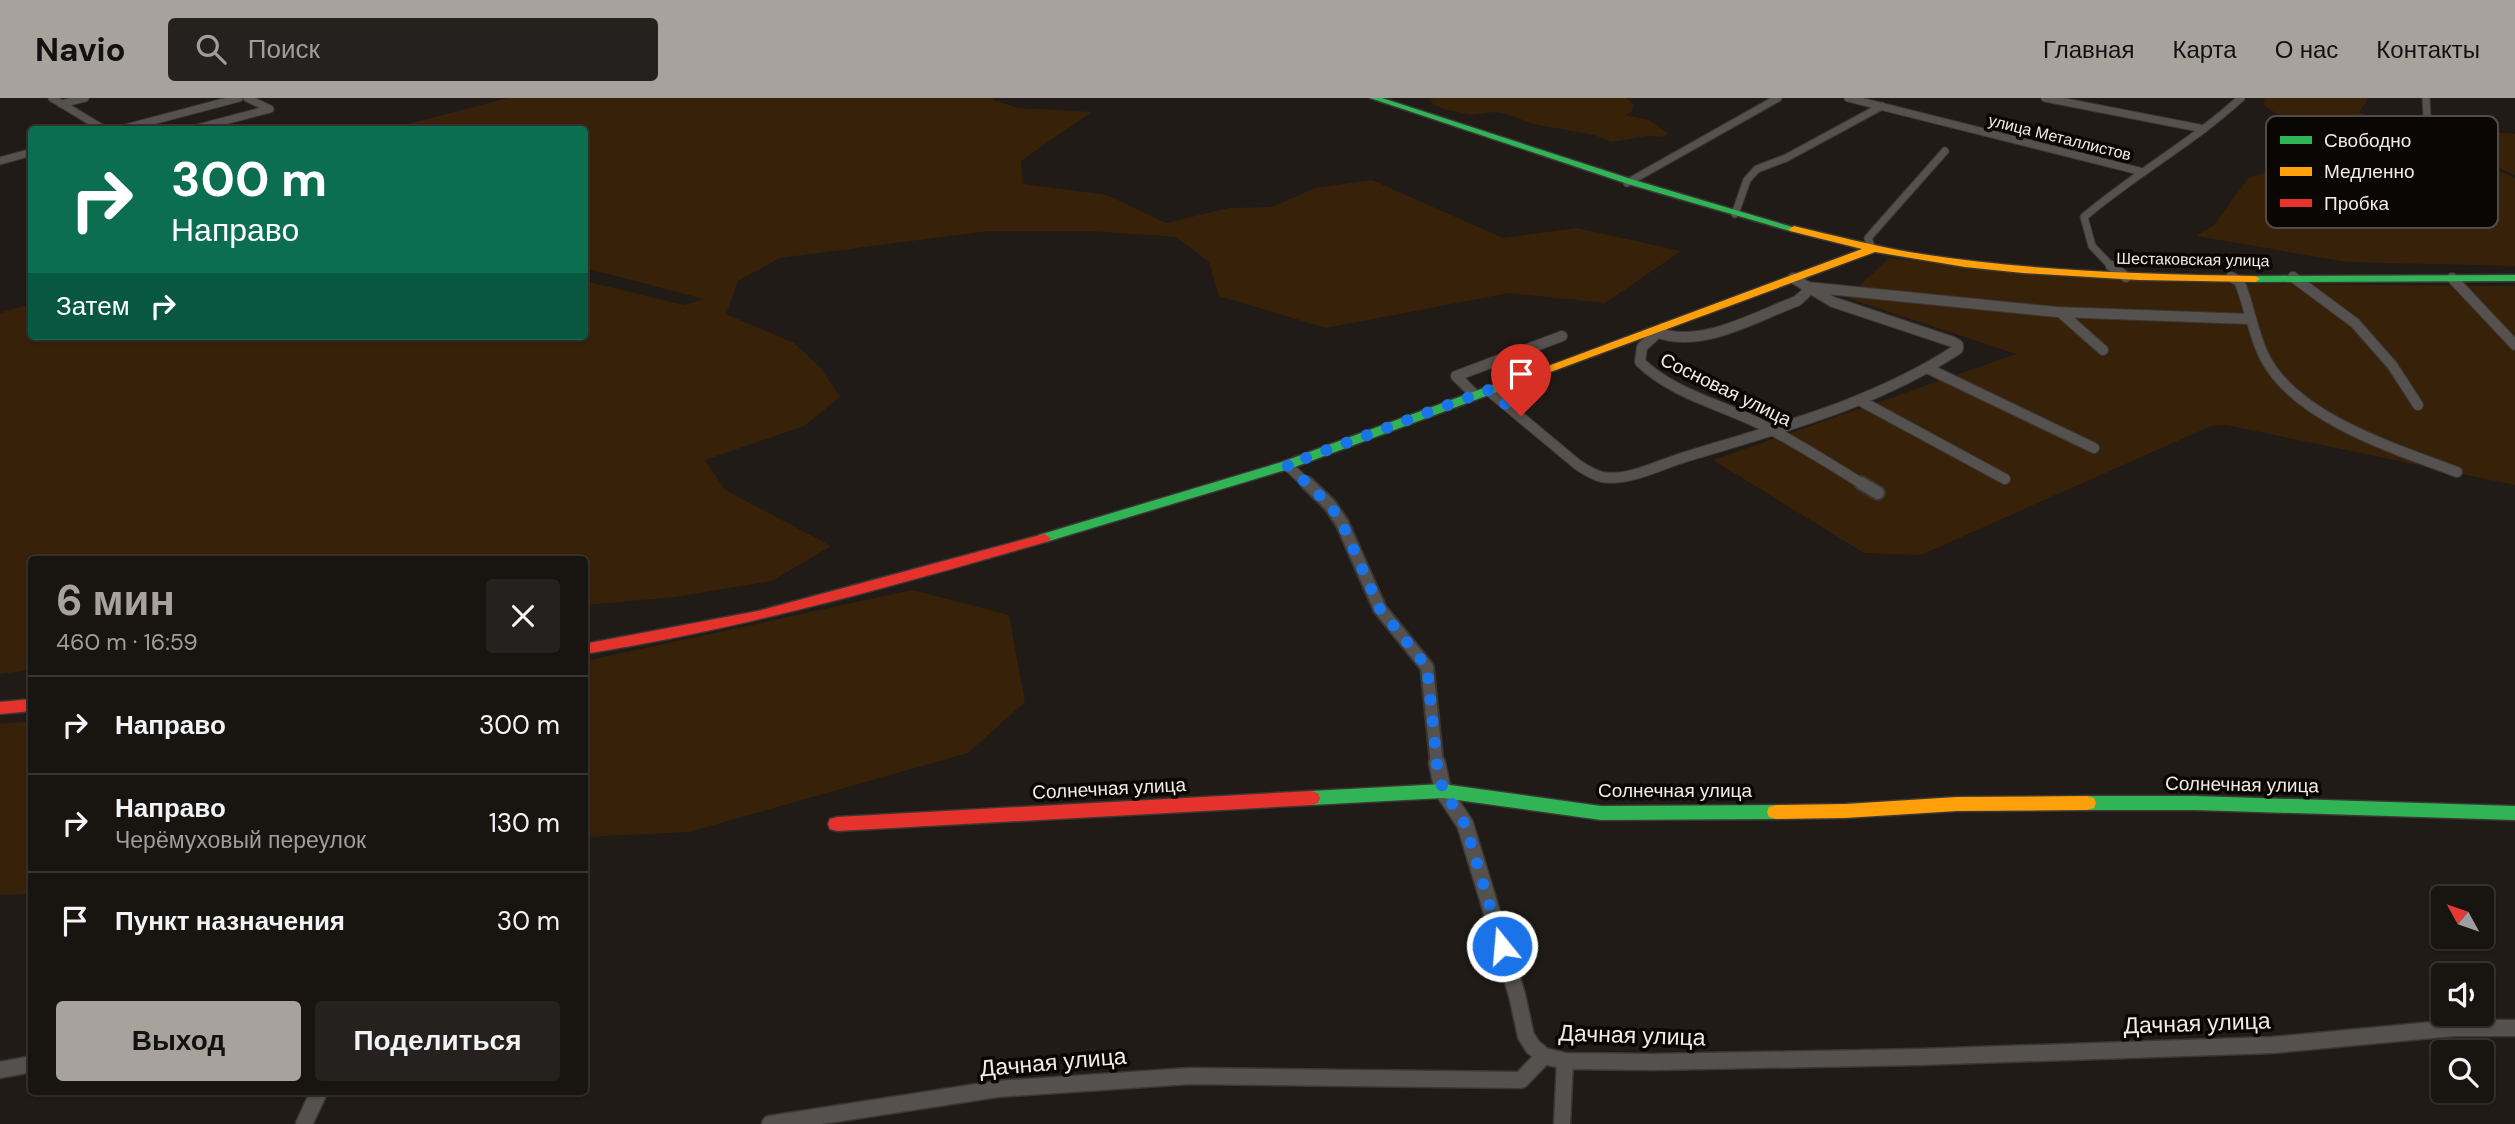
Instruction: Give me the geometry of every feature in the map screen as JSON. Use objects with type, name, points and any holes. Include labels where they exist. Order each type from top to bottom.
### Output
[{"type":"street","points":[[52,98],[98,126]]},
{"type":"street","points":[[61,104],[85,98]]},
{"type":"street","points":[[133,126],[239,98]]},
{"type":"street","points":[[205,126],[270,109],[247,98]]},
{"type":"street","name":"Шестаковская улица","points":[[1374,98],[1627,183],[1872,249],[1997,266],[2126,276],[2515,278]]},
{"type":"street","points":[[1627,183],[1778,98]]},
{"type":"street","name":"улица Металлистов","points":[[1848,98],[2143,172]]},
{"type":"street","points":[[2045,98],[2204,129]]},
{"type":"street","points":[[2126,276],[2100,258],[2088,242],[2084,217],[2204,129],[2241,98]]},
{"type":"street","points":[[2426,98],[2427,116]]},
{"type":"street","points":[[1735,214],[1747,180],[1757,169],[1786,158],[1882,106]]},
{"type":"street","points":[[588,648],[651,640],[840,596],[1126,516],[1287,465],[1482,392],[1800,282],[1872,249],[1868,238],[1945,150]]},
{"type":"street","points":[[0,161],[28,153]]},
{"type":"street","points":[[2231,277],[2239,281],[2250,319],[2271,369],[2283,383],[2312,405],[2349,427],[2400,451],[2457,472]]},
{"type":"street","points":[[2293,277],[2355,323],[2392,365],[2418,405]]},
{"type":"street","points":[[2452,278],[2515,345]]},
{"type":"street","points":[[1800,282],[2060,312],[2250,319]]},
{"type":"street","points":[[1663,328],[1676,338],[1702,337],[1797,301],[1806,293],[1800,282]]},
{"type":"street","points":[[1562,336],[1456,376],[1482,392],[1582,468],[1604,478],[1670,461],[1859,400],[1927,368],[1958,349],[1958,345],[1833,302],[1800,282]]},
{"type":"street","points":[[2060,312],[2103,349]]},
{"type":"street","name":"Сосновая улица","points":[[1663,328],[1642,347],[1640,362],[1646,370],[1674,387],[1772,429],[1878,493]]},
{"type":"street","points":[[1927,368],[2094,448]]},
{"type":"street","points":[[1859,400],[2005,479]]},
{"type":"street","points":[[1287,465],[1330,505],[1342,523],[1380,609],[1427,667],[1437,765],[1443,790],[1465,824],[1527,1036],[1533,1047],[1544,1056]]},
{"type":"street","points":[[0,708],[28,705]]},
{"type":"street","name":"Солнечная улица","points":[[837,824],[1443,790],[1601,813],[1846,811],[1957,804],[2183,803],[2515,813]]},
{"type":"street","name":"Дачная улица","points":[[771,1124],[997,1089],[1190,1076],[1521,1080],[1544,1056],[1565,1061],[1766,1063],[2296,1044],[2481,1025],[2515,1028]]},
{"type":"street","points":[[1562,1124],[1565,1061]]},
{"type":"street","points":[[0,1070],[28,1066]]},
{"type":"street","points":[[304,1124],[318,1095]]},
{"type":"shaded area","points":[[508,98],[993,98],[1018,108],[1091,112],[1021,161],[1023,184],[1107,195],[1166,223],[1229,208],[1272,207],[1315,188],[1372,180],[1503,238],[1577,228],[1681,251],[1605,303],[1509,293],[1326,328],[1219,296],[1209,262],[1176,237],[1089,231],[988,231],[780,258],[738,281],[726,314],[794,343],[820,367],[840,397],[804,426],[705,460],[725,490],[831,546],[772,581],[676,597],[588,605],[588,556],[28,556],[28,670],[0,674],[0,313],[28,305],[28,340],[588,340],[588,282],[683,305],[704,299],[588,269],[588,126],[400,126]]},
{"type":"shaded area","points":[[1626,98],[1634,105],[1631,112],[1625,115],[1649,120],[1668,133],[1664,137],[1646,136],[1612,142],[1594,135],[1533,124],[1510,115],[1494,112],[1472,115],[1444,109],[1432,104],[1431,99]]},
{"type":"shaded area","points":[[2265,98],[2366,98],[2368,99],[2359,112],[2368,116],[2280,116],[2263,105]]},
{"type":"shaded area","points":[[2498,132],[2515,134],[2515,175],[2498,168]]},
{"type":"shaded area","points":[[2498,170],[2515,178],[2515,266],[2347,262],[2196,236],[2214,225],[2249,177],[2266,173],[2266,228],[2498,228]]},
{"type":"shaded area","points":[[1889,258],[2128,279],[2244,284],[2515,286],[2515,485],[2226,425],[2211,426],[1921,555],[1864,553],[1713,460],[2016,354],[1850,299],[1853,292]]},
{"type":"shaded area","points":[[912,590],[1009,615],[1025,702],[968,753],[689,832],[588,837],[588,660]]},
{"type":"shaded area","points":[[28,721],[28,894],[0,895],[0,724]]},
{"type":"traffic: fast","points":[[1374,98],[1631,182],[1794,229]]},
{"type":"traffic: fast","points":[[2255,279],[2515,278]]},
{"type":"traffic: fast","points":[[1044,538],[1287,465],[1514,381]]},
{"type":"traffic: fast","points":[[1311,798],[1443,791],[1601,813],[1776,812]]},
{"type":"traffic: fast","points":[[2087,803],[2196,803],[2515,813]]},
{"type":"traffic: slow","points":[[1794,229],[1907,255],[2023,270],[2139,277],[2255,279]]},
{"type":"traffic: slow","points":[[1514,381],[1872,249]]},
{"type":"traffic: slow","points":[[1776,812],[1957,804],[2087,803]]},
{"type":"traffic: jam","points":[[588,648],[758,616],[1044,538]]},
{"type":"traffic: jam","points":[[0,708],[28,705]]},
{"type":"traffic: jam","points":[[837,824],[1311,798]]},
{"type":"route","points":[[1502,946],[1465,824],[1443,790],[1437,765],[1427,667],[1380,609],[1342,523],[1330,505],[1287,465],[1488,390],[1521,416]]}]
